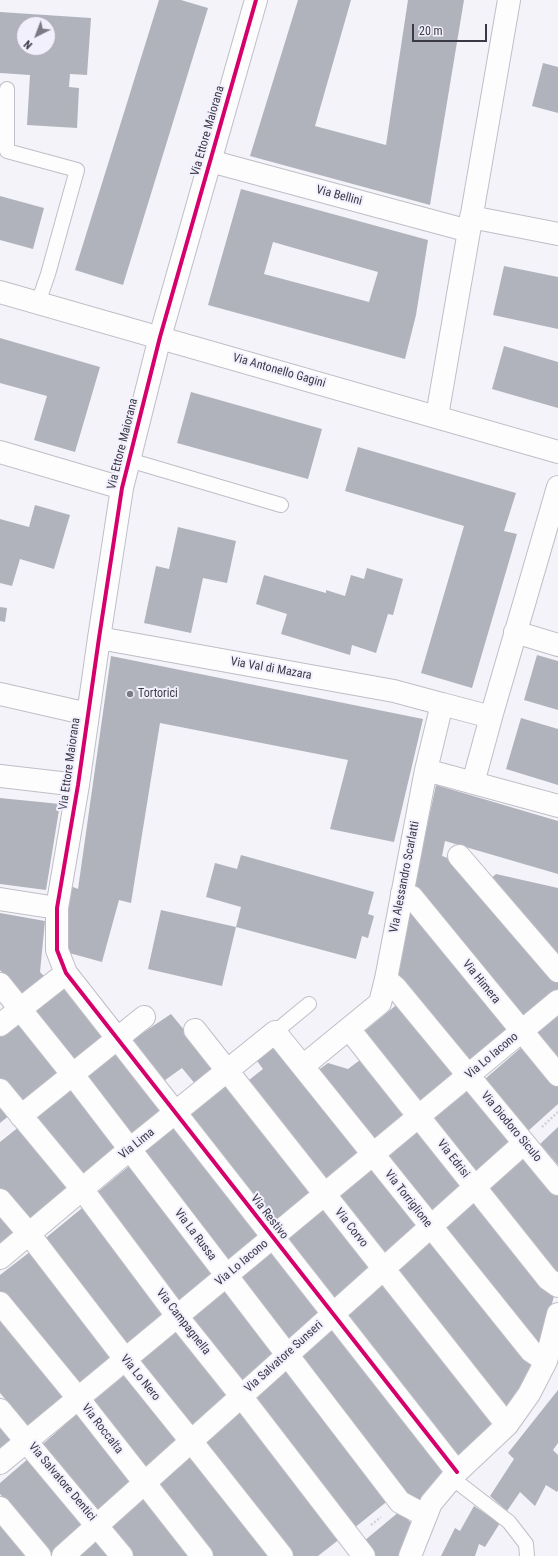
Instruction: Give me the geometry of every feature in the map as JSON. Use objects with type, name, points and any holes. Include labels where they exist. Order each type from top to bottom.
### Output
[{"type":"street","name":"Via Ettore Maiorana","points":[[66,973],[56,950],[57,908],[78,785],[122,488],[160,337],[256,0]]},
{"type":"street","points":[[437,416],[509,0]]},
{"type":"street","name":"Via Bellini","points":[[210,160],[470,224],[558,234]]},
{"type":"street","name":"Via Antonello Gagini","points":[[0,292],[437,416],[558,452]]},
{"type":"street","points":[[0,452],[122,488]]},
{"type":"street","points":[[473,783],[515,632],[558,487]]},
{"type":"street","points":[[515,632],[558,645]]},
{"type":"street","name":"Via Val di Mazara","points":[[99,638],[394,691],[442,704]]},
{"type":"street","points":[[0,694],[88,714]]},
{"type":"street","points":[[442,704],[491,717]]},
{"type":"street","name":"Via Alessandro Scarlatti","points":[[303,1066],[380,1003],[386,979],[426,770],[442,704]]},
{"type":"street","points":[[426,770],[558,806]]},
{"type":"street","points":[[0,776],[78,785]]},
{"type":"street","points":[[459,856],[558,971]]},
{"type":"street","name":"Via Himera","points":[[402,893],[412,897],[558,1075]]},
{"type":"street","points":[[0,899],[57,908]]},
{"type":"street","points":[[0,1025],[66,973]]},
{"type":"street","name":"Via Restivo","points":[[66,973],[333,1314],[455,1475]]},
{"type":"street","name":"Via Diodoro Siculo","points":[[386,979],[396,988],[558,1184]]},
{"type":"street","name":"Via La Russa","points":[[0,984],[73,1075],[400,1502],[426,1516]]},
{"type":"street","name":"Via Lo Iacono","points":[[0,1463],[558,1001]]},
{"type":"street","points":[[21,1116],[144,1017]]},
{"type":"street","name":"Via Edrisi","points":[[349,1029],[548,1280],[558,1286]]},
{"type":"street","name":"Via Corvo","points":[[195,1030],[507,1425]]},
{"type":"street","name":"Via Torriglione","points":[[275,1032],[531,1351],[546,1361]]},
{"type":"street","name":"Via Lima","points":[[0,1258],[130,1149],[275,1032]]},
{"type":"street","name":"Via Campagnella","points":[[0,1090],[82,1189],[177,1316],[241,1396],[364,1556]]},
{"type":"street","name":"Via Salvatore Sunseri","points":[[63,1556],[524,1143]]},
{"type":"street","name":"Via Lo Nero","points":[[0,1200],[29,1234],[125,1359],[192,1440],[282,1556]]},
{"type":"street","name":"Via Roccalta","points":[[0,1303],[78,1398],[202,1556]]},
{"type":"street","points":[[410,1556],[431,1503],[455,1475],[507,1425],[529,1394],[546,1361],[558,1314]]},
{"type":"street","name":"Via Salvatore Dentici","points":[[0,1410],[27,1440],[122,1556]]},
{"type":"street","points":[[0,1508],[40,1556]]},
{"type":"lane","points":[[7,88],[7,151],[77,170],[48,274],[38,303]]},
{"type":"lane","points":[[129,460],[281,505]]},
{"type":"lane","points":[[275,1032],[309,1004]]},
{"type":"lane","points":[[455,1475],[509,1522],[526,1544],[528,1556]]},
{"type":"building","points":[[159,0],[181,0],[208,8],[123,285],[75,270]]},
{"type":"building","points":[[298,0],[351,0],[315,126],[386,145],[408,0],[464,0],[430,205],[250,156]]},
{"type":"building","points":[[0,12],[91,18],[87,75],[70,74],[69,87],[79,88],[77,128],[27,125],[30,75],[0,73]]},
{"type":"building","points":[[543,63],[558,67],[558,113],[532,106]]},
{"type":"building","points":[[241,189],[428,240],[416,315],[405,359],[208,305]],"holes":[[[273,242],[378,272],[369,302],[264,274]]]},
{"type":"building","points":[[0,196],[44,208],[33,249],[0,240]]},
{"type":"building","points":[[504,266],[558,277],[558,329],[493,315]]},
{"type":"building","points":[[0,338],[100,367],[75,452],[34,440],[47,396],[0,383]]},
{"type":"building","points":[[504,346],[558,362],[558,408],[492,389]]},
{"type":"building","points":[[191,392],[322,429],[308,479],[177,443]]},
{"type":"building","points":[[358,447],[516,493],[504,531],[517,534],[472,688],[421,673],[464,526],[345,491]]},
{"type":"building","points":[[35,505],[70,515],[54,569],[20,559],[12,586],[0,583],[0,519],[29,527]]},
{"type":"building","points":[[178,527],[236,541],[227,583],[203,578],[191,633],[144,623],[156,566],[169,569]]},
{"type":"building","points":[[367,568],[403,579],[393,615],[388,614],[376,653],[352,645],[350,655],[281,634],[287,614],[256,604],[264,575],[326,593],[326,590],[345,596],[351,575],[364,579]]},
{"type":"building","points":[[0,607],[7,608],[5,622],[0,621]]},
{"type":"building","points":[[537,655],[558,661],[558,710],[524,700]]},
{"type":"building","points":[[111,656],[423,719],[394,842],[330,829],[348,760],[160,723],[131,903],[119,900],[102,962],[62,951],[68,885],[78,889]]},
{"type":"building","points":[[521,718],[558,729],[558,785],[506,769]]},
{"type":"building","points":[[436,785],[558,821],[558,874],[445,841],[442,856],[457,861],[558,981],[558,991],[522,1020],[413,890]]},
{"type":"building","points":[[0,798],[60,804],[46,890],[0,884]]},
{"type":"building","points":[[241,855],[374,892],[368,914],[374,916],[368,938],[362,936],[356,959],[236,927],[241,907],[206,897],[215,863],[237,869]]},
{"type":"building","points":[[496,874],[558,888],[558,959],[489,880]]},
{"type":"building","points":[[406,907],[512,1028],[468,1065],[393,975]]},
{"type":"building","points":[[161,910],[236,927],[222,986],[148,969]]},
{"type":"building","points":[[0,913],[45,921],[40,972],[47,979],[23,997],[0,970]]},
{"type":"building","points":[[66,983],[108,1036],[71,1065],[28,1012]]},
{"type":"building","points":[[400,1002],[459,1073],[420,1106],[361,1034]]},
{"type":"building","points":[[171,1014],[216,1069],[196,1085],[182,1068],[161,1083],[129,1042]]},
{"type":"building","points":[[558,1015],[558,1061],[535,1033]]},
{"type":"building","points":[[19,1018],[62,1072],[21,1106],[0,1080],[0,1033]]},
{"type":"building","points":[[278,1044],[363,1150],[324,1183],[244,1084],[263,1069],[257,1061]]},
{"type":"building","points":[[523,1046],[558,1087],[558,1104],[528,1131],[485,1079]]},
{"type":"building","points":[[114,1047],[164,1111],[131,1139],[80,1075]]},
{"type":"building","points":[[364,1057],[409,1111],[374,1141],[317,1071],[328,1063],[348,1069]]},
{"type":"building","points":[[71,1082],[120,1149],[82,1180],[29,1117]]},
{"type":"building","points":[[229,1083],[313,1192],[275,1224],[189,1114]]},
{"type":"building","points":[[470,1089],[515,1143],[478,1175],[433,1119]]},
{"type":"building","points":[[0,1102],[10,1115],[0,1123]]},
{"type":"building","points":[[179,1124],[265,1235],[227,1267],[141,1155]]},
{"type":"building","points":[[20,1126],[71,1189],[28,1224],[0,1191],[0,1142]]},
{"type":"building","points":[[558,1127],[558,1165],[540,1144]]},
{"type":"building","points":[[420,1129],[467,1186],[432,1217],[386,1159]]},
{"type":"building","points":[[525,1155],[558,1196],[558,1273],[489,1187]]},
{"type":"building","points":[[134,1162],[218,1273],[178,1308],[93,1196]]},
{"type":"building","points":[[373,1167],[422,1225],[384,1257],[337,1198]]},
{"type":"building","points":[[476,1198],[554,1296],[540,1349],[441,1228]]},
{"type":"building","points":[[87,1204],[171,1314],[127,1350],[42,1241]]},
{"type":"building","points":[[324,1208],[374,1270],[335,1303],[286,1240]]},
{"type":"building","points":[[0,1211],[17,1232],[0,1246]]},
{"type":"building","points":[[430,1240],[535,1367],[506,1412],[395,1271]]},
{"type":"building","points":[[35,1248],[120,1359],[79,1391],[0,1293],[0,1275]]},
{"type":"building","points":[[274,1251],[325,1314],[290,1343],[240,1279]]},
{"type":"building","points":[[383,1282],[497,1425],[459,1460],[345,1316]]},
{"type":"building","points":[[225,1288],[279,1355],[242,1387],[189,1319]]},
{"type":"building","points":[[0,1309],[71,1398],[32,1430],[0,1393]]},
{"type":"building","points":[[334,1326],[450,1473],[418,1505],[401,1489],[298,1356]]},
{"type":"building","points":[[176,1330],[230,1396],[192,1429],[138,1361]]},
{"type":"building","points":[[287,1367],[390,1499],[353,1529],[253,1398]]},
{"type":"building","points":[[127,1373],[183,1440],[145,1472],[91,1403]]},
{"type":"building","points":[[558,1390],[558,1443],[553,1450],[558,1455],[558,1490],[557,1492],[546,1485],[535,1506],[520,1492],[507,1511],[490,1496],[514,1459],[508,1453]]},
{"type":"building","points":[[240,1407],[341,1538],[318,1556],[293,1556],[203,1442]]},
{"type":"building","points":[[78,1413],[135,1482],[99,1512],[43,1444]]},
{"type":"building","points":[[0,1417],[20,1440],[0,1457]]},
{"type":"building","points":[[191,1452],[273,1556],[212,1556],[156,1485]]},
{"type":"building","points":[[29,1458],[87,1525],[52,1556],[0,1494],[0,1483]]},
{"type":"building","points":[[144,1496],[193,1556],[134,1556],[111,1527]]},
{"type":"building","points":[[474,1506],[500,1523],[485,1547],[479,1544],[475,1556],[441,1556],[455,1528],[460,1531]]},
{"type":"building","points":[[400,1511],[414,1526],[401,1556],[375,1556],[364,1541]]},
{"type":"building","points":[[0,1521],[31,1556],[0,1556]]},
{"type":"building","points":[[98,1539],[112,1556],[79,1556]]},
{"type":"cycle path","points":[[256,0],[160,337],[122,488],[78,785],[57,908],[57,950],[66,973],[457,1472]]},
{"type":"place","name":"Tortorici","points":[[130,694]]}]
